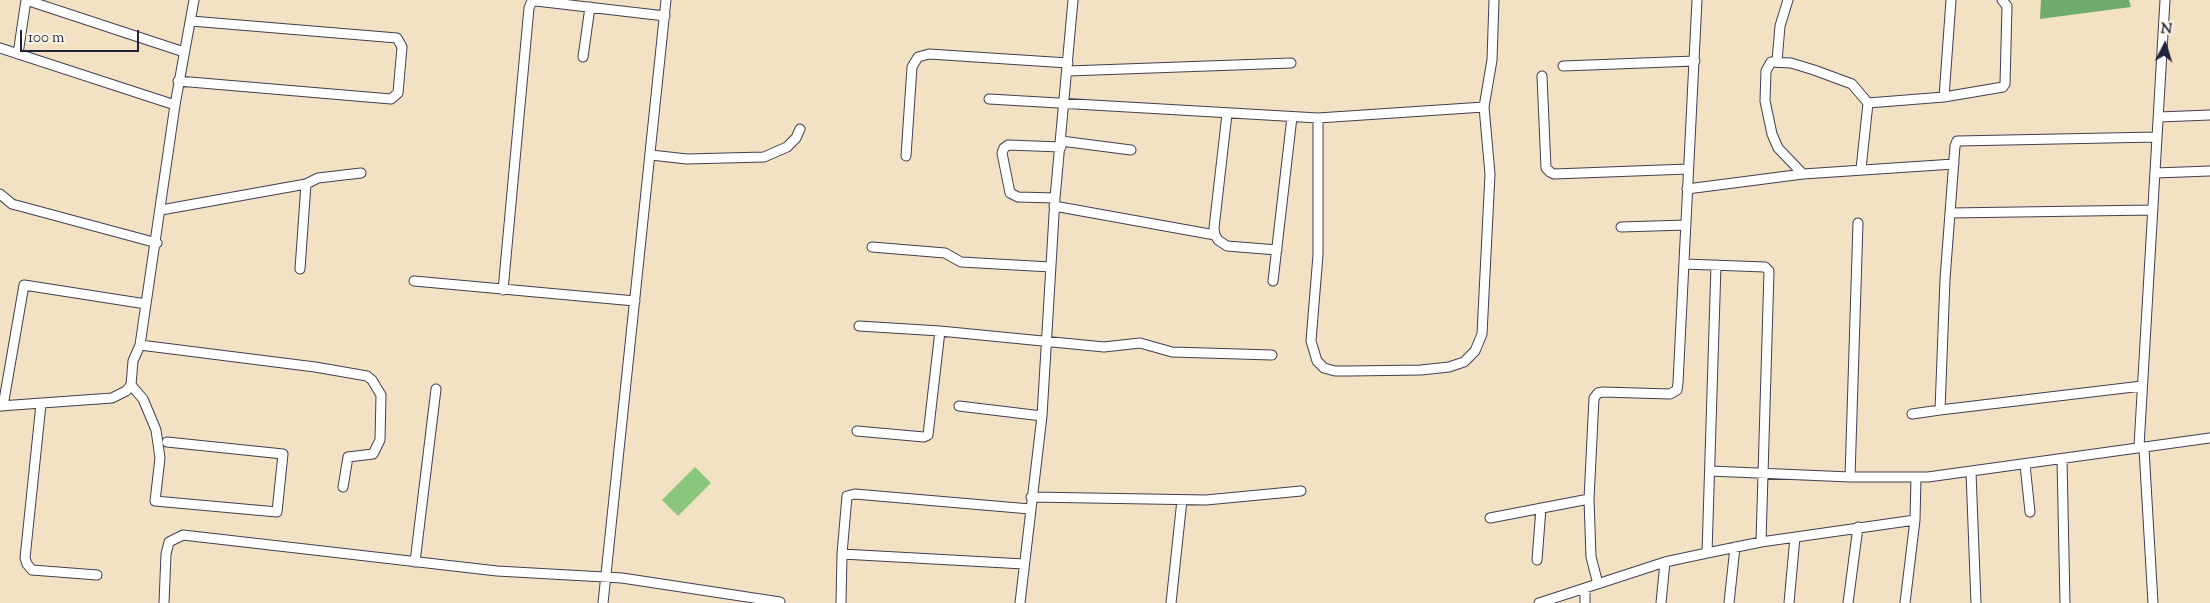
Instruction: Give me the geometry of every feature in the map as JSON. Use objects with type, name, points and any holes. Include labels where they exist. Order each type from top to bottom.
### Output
[{"type":"street","points":[[18,54],[26,0],[184,52]]},
{"type":"street","points":[[131,389],[133,361],[140,345],[161,210],[174,105],[193,0]]},
{"type":"street","points":[[603,603],[608,580],[666,0]]},
{"type":"street","points":[[1020,603],[1042,416],[1055,202],[1073,0]]},
{"type":"street","points":[[1318,118],[1318,255],[1311,341],[1317,361],[1324,368],[1334,371],[1421,370],[1449,367],[1464,362],[1470,358],[1480,342],[1490,174],[1484,107],[1492,60],[1494,0]]},
{"type":"street","points":[[1598,584],[1591,557],[1589,499],[1593,404],[1598,393],[1670,394],[1677,390],[1697,0]]},
{"type":"street","points":[[1778,61],[1780,26],[1788,0]]},
{"type":"street","points":[[1944,97],[1951,0]]},
{"type":"street","points":[[1868,103],[1944,97],[2003,87],[2005,84],[2008,6],[2002,0]]},
{"type":"street","points":[[2153,603],[2142,448],[2142,386],[2166,0]]},
{"type":"street","points":[[504,290],[529,8],[531,3],[537,1],[665,16]]},
{"type":"street","points":[[583,57],[590,7]]},
{"type":"street","points":[[178,81],[391,98],[398,92],[402,47],[397,38],[190,21]]},
{"type":"street","points":[[0,48],[174,105]]},
{"type":"street","points":[[906,156],[912,67],[918,57],[929,54],[1068,67],[1291,63]]},
{"type":"street","points":[[1562,66],[1695,61]]},
{"type":"street","points":[[1803,174],[1778,148],[1767,109],[1766,71],[1771,62],[1778,61],[1841,78],[1852,84],[1868,103],[1861,169]]},
{"type":"street","points":[[1542,76],[1546,168],[1550,172],[1554,174],[1688,168]]},
{"type":"street","points":[[989,99],[1318,118],[1484,107]]},
{"type":"street","points":[[1227,114],[1214,228],[1215,235],[1218,240],[1227,246],[1277,250]]},
{"type":"street","points":[[2159,117],[2210,115]]},
{"type":"street","points":[[1273,281],[1292,117]]},
{"type":"street","points":[[651,155],[687,159],[764,157],[787,147],[796,138],[800,129]]},
{"type":"street","points":[[1940,410],[1944,279],[1955,146],[1957,141],[2158,137]]},
{"type":"street","points":[[1131,150],[1061,144],[1008,145],[1002,152],[1008,190],[1014,196],[1055,202],[1215,235]]},
{"type":"street","points":[[1687,189],[1803,174],[1954,164]]},
{"type":"street","points":[[2155,173],[2210,170]]},
{"type":"street","points":[[161,210],[306,184],[318,178],[361,173]]},
{"type":"street","points":[[300,269],[306,184]]},
{"type":"street","points":[[0,194],[12,204],[156,242]]},
{"type":"street","points":[[1950,213],[2153,210]]},
{"type":"street","points":[[1850,477],[1858,223]]},
{"type":"street","points":[[1622,227],[1686,225]]},
{"type":"street","points":[[872,247],[945,253],[961,262],[1051,267]]},
{"type":"street","points":[[1684,264],[1765,266],[1769,271],[1761,542]]},
{"type":"street","points":[[1707,553],[1716,266]]},
{"type":"street","points":[[414,281],[635,300]]},
{"type":"street","points":[[131,389],[112,398],[2,406],[24,285],[146,304]]},
{"type":"street","points":[[859,326],[940,331],[1104,347],[1140,343],[1172,352],[1272,355]]},
{"type":"street","points":[[857,431],[924,437],[928,435],[940,331]]},
{"type":"street","points":[[140,345],[315,367],[367,376],[372,380],[381,395],[380,440],[373,454],[348,457],[343,487]]},
{"type":"street","points":[[1912,414],[2142,386]]},
{"type":"street","points":[[131,389],[143,399],[156,430],[160,458],[155,501],[277,512],[282,454],[167,442]]},
{"type":"street","points":[[415,562],[436,389]]},
{"type":"street","points":[[41,404],[25,558],[26,564],[32,570],[97,575]]},
{"type":"street","points":[[959,406],[1042,416]]},
{"type":"street","points":[[1710,471],[1850,477],[1916,477],[1971,472],[2210,438]]},
{"type":"street","points":[[2062,459],[2065,603]]},
{"type":"street","points":[[2026,464],[2030,512]]},
{"type":"street","points":[[1971,472],[1976,603]]},
{"type":"street","points":[[1905,603],[1915,520],[1916,477]]},
{"type":"street","points":[[1031,497],[1228,499],[1301,491]]},
{"type":"street","points":[[842,603],[845,500],[851,495],[1030,509]]},
{"type":"street","points":[[1490,518],[1589,499]]},
{"type":"street","points":[[1170,603],[1182,500]]},
{"type":"street","points":[[1537,560],[1541,508]]},
{"type":"street","points":[[1539,603],[1585,590],[1665,562],[1761,542],[1915,520]]},
{"type":"street","points":[[1848,603],[1858,527]]},
{"type":"street","points":[[164,603],[166,554],[169,542],[183,535],[497,571],[608,580],[780,602]]},
{"type":"street","points":[[1788,603],[1795,537]]},
{"type":"street","points":[[1730,603],[1735,547]]},
{"type":"street","points":[[842,554],[1024,564]]},
{"type":"street","points":[[1661,603],[1665,562]]},
{"type":"street","points":[[1585,590],[1585,603]]},
{"type":"green space","points":[[2041,0],[2129,0],[2131,7],[2040,19]]},
{"type":"green space","points":[[695,467],[711,483],[678,516],[662,500]]}]
